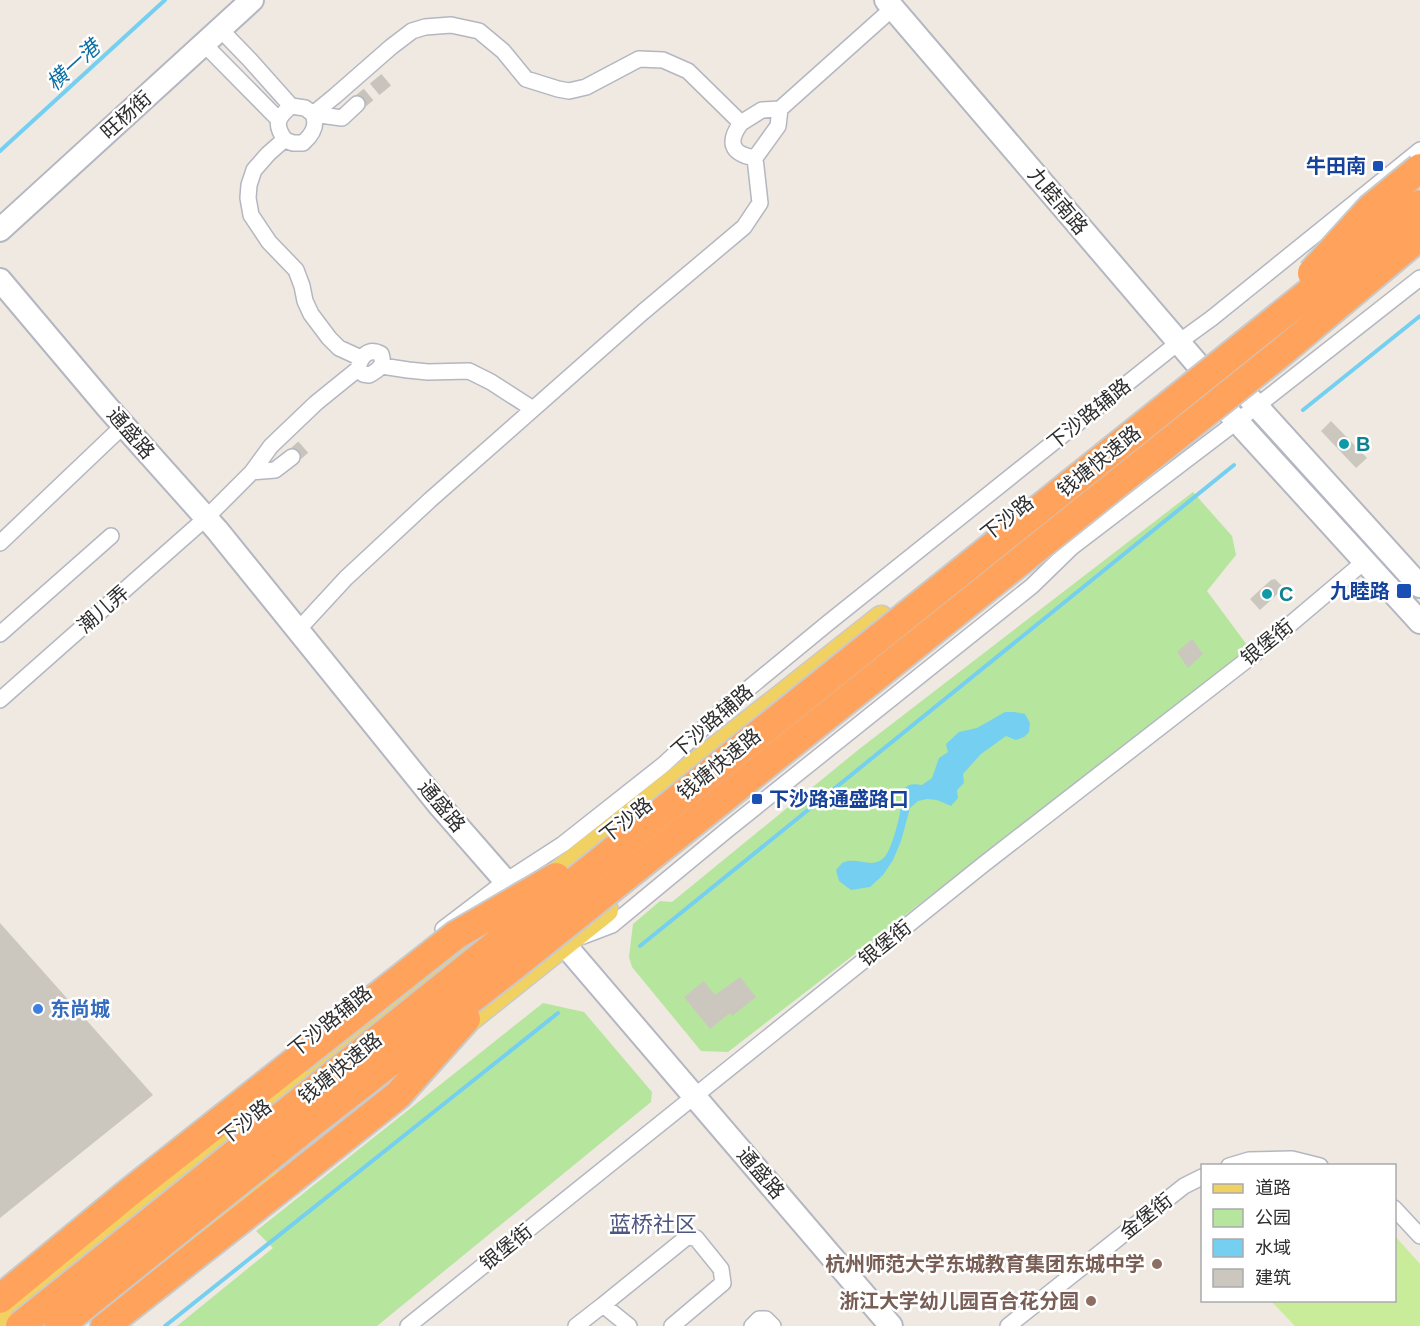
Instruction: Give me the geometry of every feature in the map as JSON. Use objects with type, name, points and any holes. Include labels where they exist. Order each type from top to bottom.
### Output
[{"type":"highway","points":[[1160,413],[1188,381],[1297,290],[1371,208],[1420,168]]},
{"type":"highway","name":"钱塘快速路","points":[[20,1326],[1420,204]]},
{"type":"highway","name":"钱塘快速路","points":[[59,1326],[1283,351],[1420,236]]},
{"type":"highway","points":[[1283,351],[1420,257]]},
{"type":"highway","points":[[0,1299],[131,1191],[456,935],[638,829]]},
{"type":"highway","points":[[105,1326],[398,1095],[515,965]]},
{"type":"main road","name":"下沙路","points":[[0,1316],[1199,366],[1420,188]]},
{"type":"main road","points":[[81,1326],[1250,398],[1420,243]]},
{"type":"street","name":"旺杨街","points":[[0,230],[252,0]]},
{"type":"street","points":[[298,630],[346,578],[430,500],[643,312],[744,227],[760,203],[755,158],[778,126],[780,109],[889,4]]},
{"type":"street","name":"九睦南路","points":[[889,4],[1199,366],[1230,414]]},
{"type":"street","points":[[313,114],[412,31],[425,27],[451,25],[479,31],[503,51],[526,79],[569,91],[586,87],[639,60],[663,60],[688,71],[741,123]]},
{"type":"street","points":[[212,36],[250,60],[291,106],[305,108],[313,114],[342,118],[357,104]]},
{"type":"street","points":[[212,36],[279,120]]},
{"type":"street","points":[[291,106],[283,113],[278,126],[285,139],[293,143],[303,143],[312,134],[315,126],[313,114]]},
{"type":"street","points":[[755,158],[743,156],[736,149],[732,141],[734,134],[741,123],[762,110],[780,109]]},
{"type":"street","points":[[285,139],[254,170],[248,198],[251,215],[269,242],[296,270],[310,314],[329,338],[359,364],[363,374],[369,375],[379,370],[381,366],[428,372],[470,371],[533,409]]},
{"type":"street","name":"下沙路辅路","points":[[0,1288],[454,921],[506,881],[563,844],[663,765],[726,707],[819,631],[1420,150]]},
{"type":"street","points":[[1250,398],[1420,278]]},
{"type":"street","name":"通盛路","points":[[0,280],[206,518],[440,806],[564,944],[891,1326]]},
{"type":"street","name":"潮儿弄","points":[[0,700],[206,518],[252,472],[271,446],[359,364]]},
{"type":"street","points":[[1199,366],[1250,398],[1420,586]]},
{"type":"street","points":[[1230,414],[1420,622]]},
{"type":"street","points":[[0,543],[124,425]]},
{"type":"street","points":[[252,472],[275,470],[292,456]]},
{"type":"street","points":[[0,634],[111,536]]},
{"type":"street","name":"银堡街","points":[[408,1326],[984,864],[1261,649],[1365,561]]},
{"type":"street","points":[[123,1326],[290,1194],[396,1105],[470,1018]]},
{"type":"street","points":[[1236,1164],[1250,1160],[1292,1159],[1312,1164]]},
{"type":"street","name":"金堡街","points":[[1008,1326],[1184,1186],[1201,1178]]},
{"type":"street","points":[[1396,1209],[1420,1236]]},
{"type":"street","points":[[576,1326],[687,1237],[696,1238],[721,1269],[723,1283],[672,1326]]},
{"type":"street","points":[[603,1305],[629,1326]]},
{"type":"street","points":[[752,1326],[759,1319],[765,1319],[773,1326]]},
{"type":"green space","points":[[1193,492],[1232,536],[1236,555],[1207,591],[1250,649],[728,1052],[701,1051],[632,967],[629,957],[633,924],[660,901],[672,902],[858,750]]},
{"type":"green space","points":[[543,1003],[584,1012],[652,1092],[651,1102],[377,1326],[177,1326],[273,1248],[256,1231]]},
{"type":"green space","points":[[1396,1237],[1420,1264],[1420,1326],[1295,1326],[1272,1302],[1396,1302]]},
{"type":"water","points":[[1005,712],[1025,714],[1030,723],[1029,732],[1016,740],[1006,736],[981,754],[963,774],[964,783],[957,790],[958,798],[951,806],[937,800],[927,799],[918,801],[910,808],[893,860],[883,875],[870,887],[851,890],[839,881],[836,870],[842,863],[854,861],[871,863],[881,860],[886,855],[891,846],[904,790],[907,786],[922,785],[932,778],[939,758],[948,752],[946,744],[959,732],[977,728]]},
{"type":"building","name":"B","points":[[1331,421],[1367,458],[1356,468],[1321,431]]},
{"type":"building","name":"C","points":[[1275,579],[1284,588],[1260,610],[1250,599]]},
{"type":"building","points":[[1192,639],[1203,654],[1188,668],[1177,652]]},
{"type":"building","name":"东尚城","points":[[0,923],[153,1095],[0,1218]]},
{"type":"building","points":[[740,977],[756,997],[732,1016],[730,1013],[710,1029],[684,997],[704,981],[715,995]]},
{"type":"waterway","name":"横一港","points":[[0,151],[165,0]]},
{"type":"waterway","points":[[1303,410],[1420,316]]},
{"type":"waterway","points":[[640,946],[1234,465]]},
{"type":"waterway","points":[[165,1326],[558,1013]]},
{"type":"tunnel","points":[[357,104],[387,79]]},
{"type":"tunnel","points":[[292,457],[309,442]]},
{"type":"place","name":"牛田南","points":[[1378,166]]},
{"type":"place","name":"B","points":[[1344,444]]},
{"type":"place","name":"九睦路","points":[[1404,591]]},
{"type":"place","name":"C","points":[[1267,594]]},
{"type":"place","name":"下沙路通盛路口","points":[[757,799]]},
{"type":"place","name":"东尚城","points":[[38,1009]]},
{"type":"place","name":"杭州师范大学东城教育集团东城中学","points":[[1157,1264]]},
{"type":"place","name":"浙江大学幼儿园百合花分园","points":[[1091,1301]]},
{"type":"district","name":"蓝桥社区","points":[[653,1224]]}]
